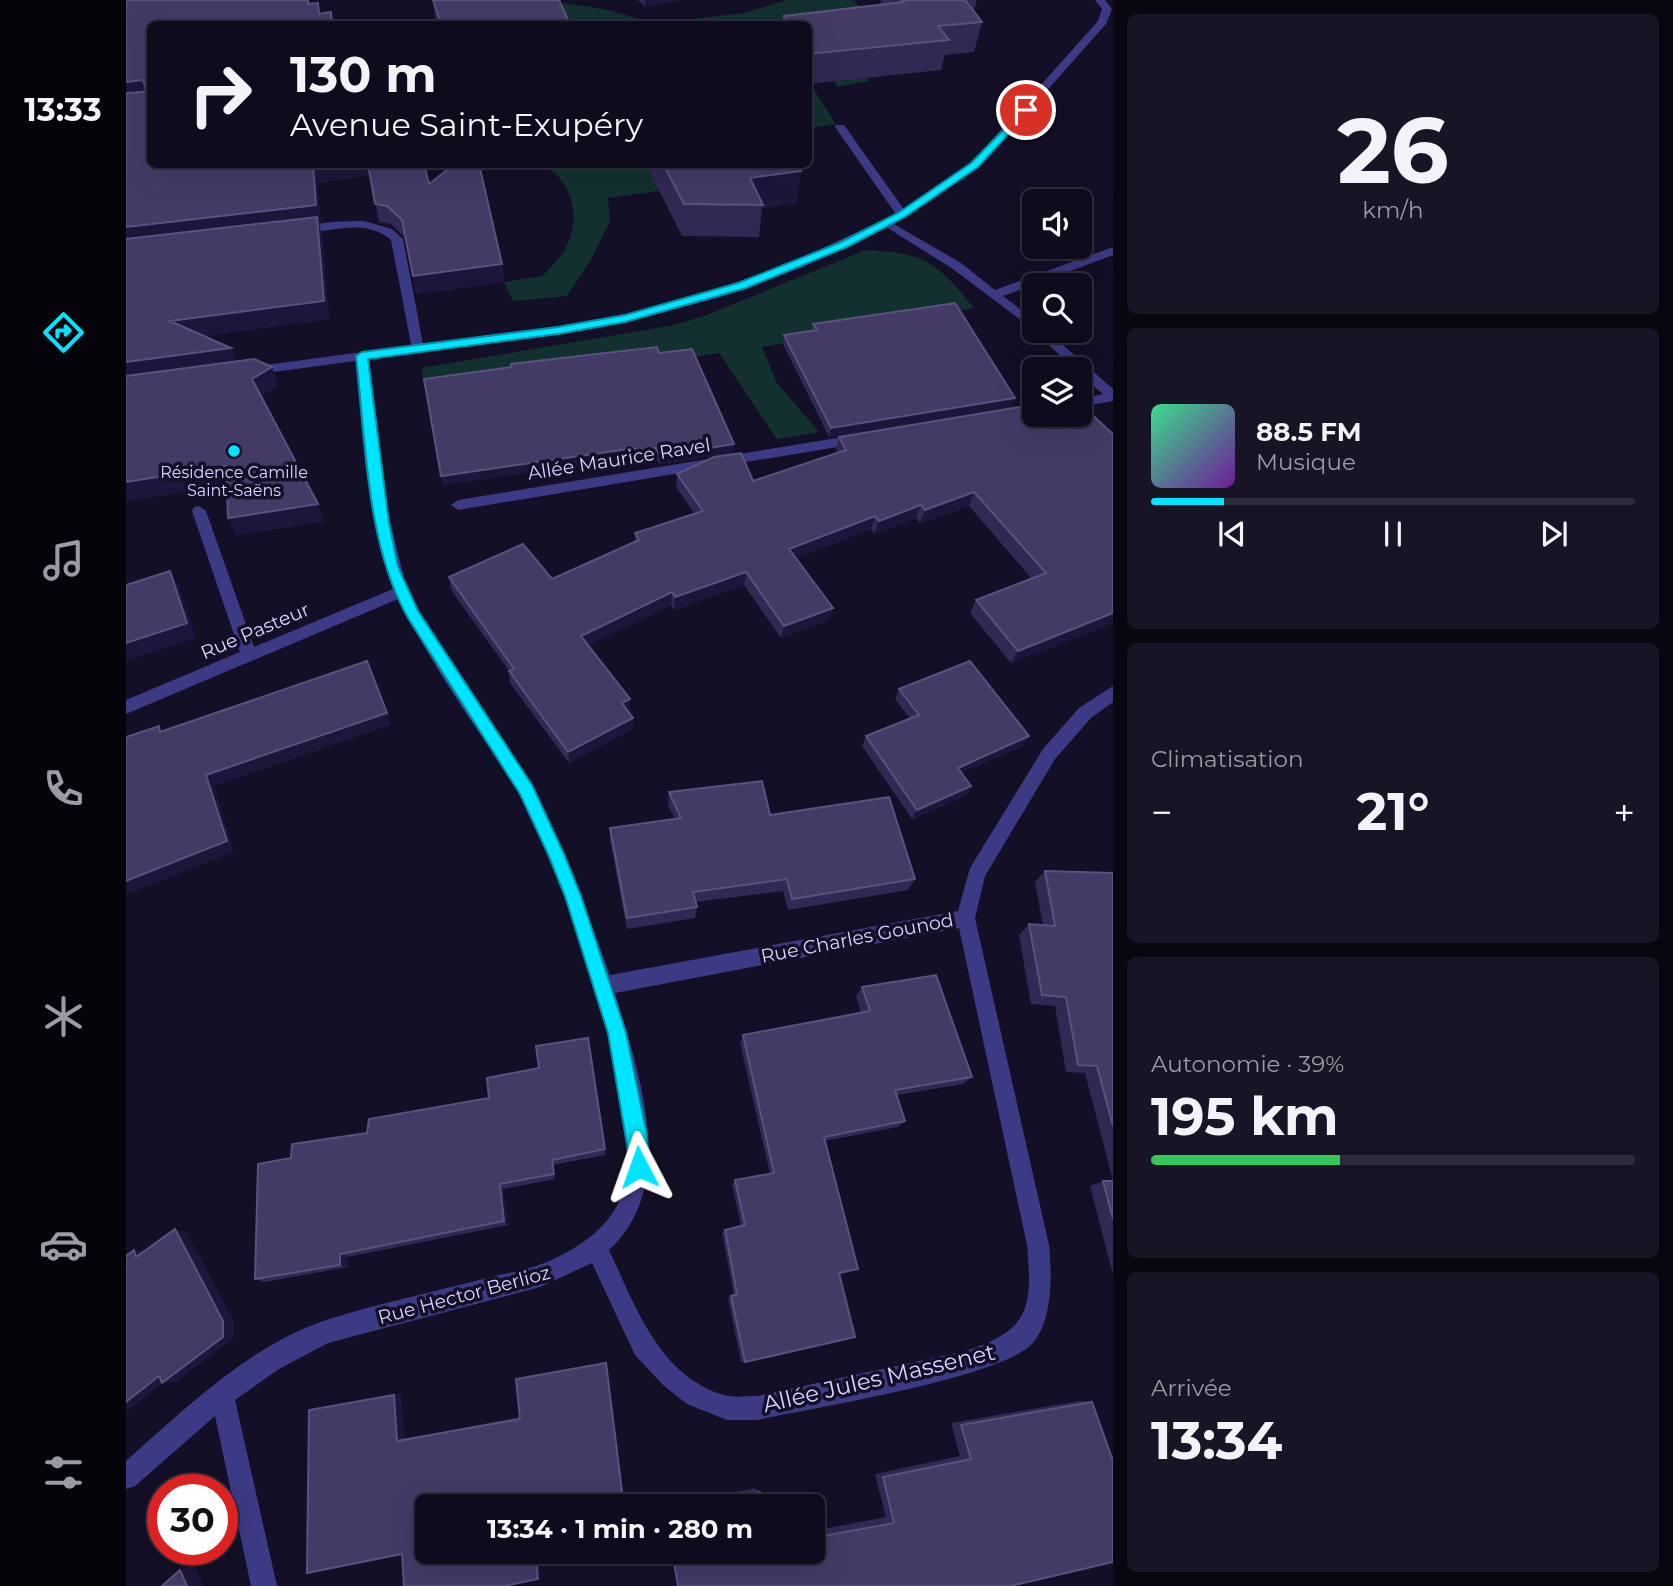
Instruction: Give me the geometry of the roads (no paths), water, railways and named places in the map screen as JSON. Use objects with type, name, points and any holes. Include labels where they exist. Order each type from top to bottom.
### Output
[{"type":"street","points":[[234,373],[589,325],[686,303],[797,265],[902,215],[945,188],[988,152],[1103,22],[1107,9],[1100,0]]},
{"type":"street","points":[[839,127],[902,215]]},
{"type":"street","points":[[887,223],[937,252],[1022,316]]},
{"type":"street","points":[[291,233],[374,225],[392,232],[397,239],[418,349]]},
{"type":"street","points":[[996,295],[1113,251]]},
{"type":"street","points":[[1053,343],[1113,397]]},
{"type":"street","name":"Rue Hector Berlioz","points":[[126,1477],[222,1393],[265,1363],[326,1332],[540,1276],[572,1264],[597,1248],[619,1222],[633,1195],[639,1167],[629,1087],[603,986],[573,896],[526,790],[400,592],[386,551],[362,356]]},
{"type":"street","points":[[1092,401],[1113,397]]},
{"type":"street","name":"Allée Maurice Ravel","points":[[458,505],[883,435]]},
{"type":"street","points":[[199,511],[249,656]]},
{"type":"street","name":"Rue Pasteur","points":[[126,707],[400,592]]},
{"type":"street","name":"Rue Charles Gounod","points":[[603,986],[966,918],[976,874],[1049,754],[1085,713],[1113,693]]},
{"type":"street","name":"Allée Jules Massenet","points":[[597,1248],[643,1347],[671,1377],[695,1396],[727,1408],[757,1408],[965,1363],[1001,1351],[1025,1334],[1037,1307],[1041,1274],[1038,1245],[966,918]]},
{"type":"street","points":[[222,1393],[264,1586]]},
{"type":"place","name":"Résidence Camille Saint-Saëns","points":[[234,451]]}]
